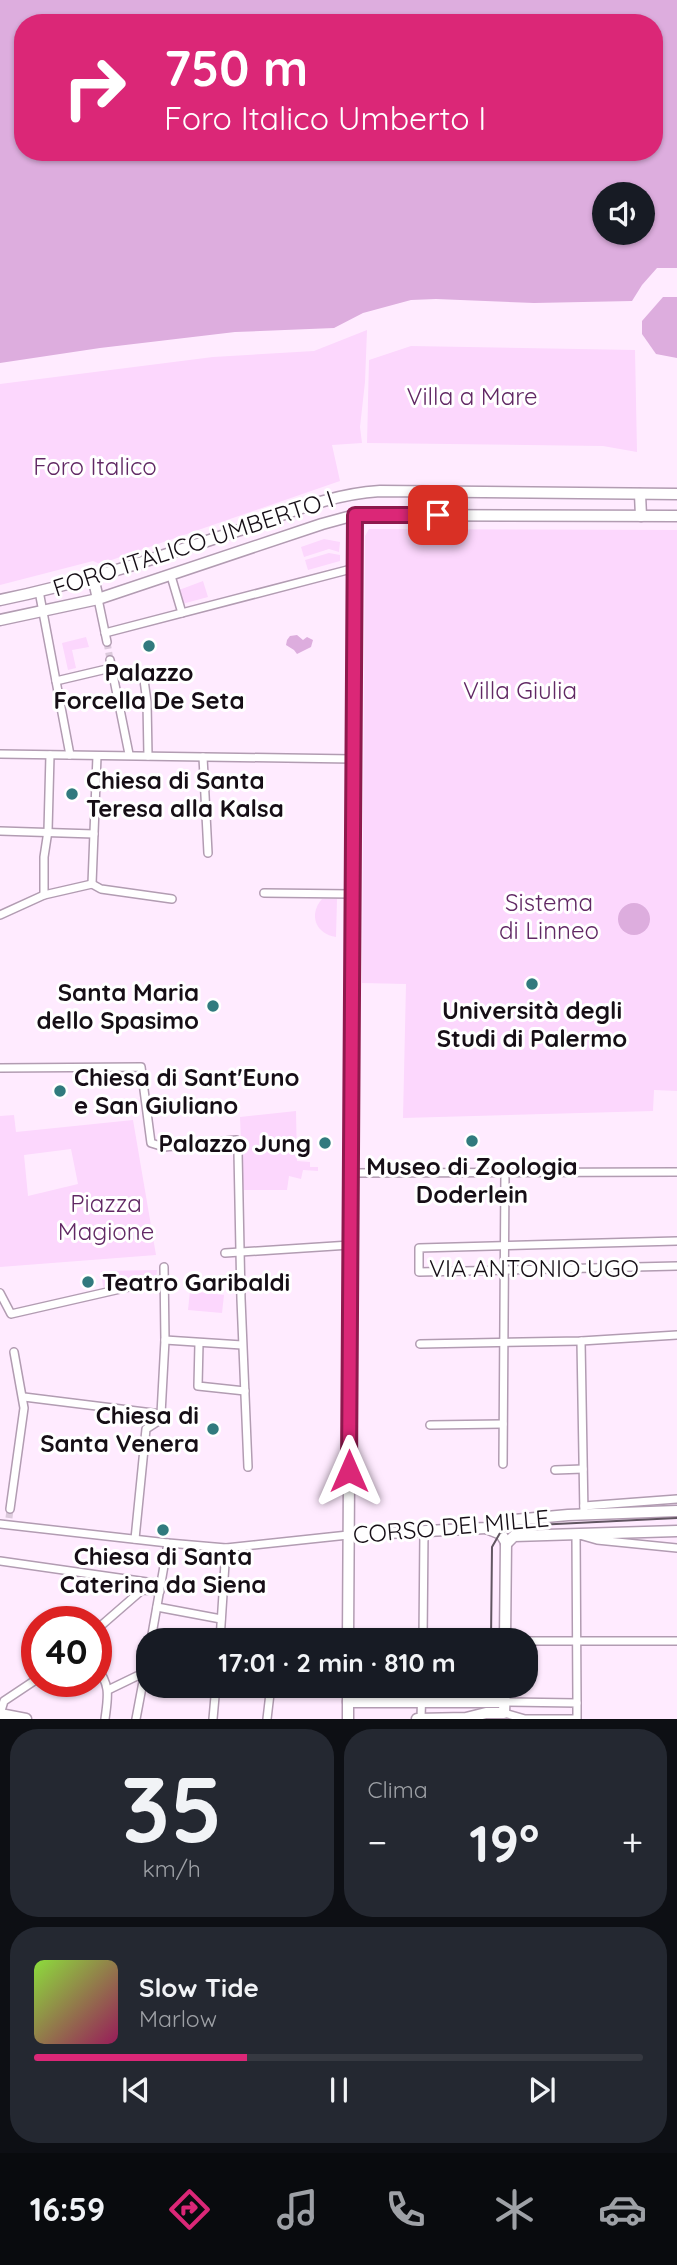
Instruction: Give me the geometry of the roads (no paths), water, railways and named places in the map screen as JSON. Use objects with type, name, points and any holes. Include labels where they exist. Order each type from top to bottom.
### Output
[{"type":"street","name":"FORO ITALICO UMBERTO I","points":[[0,600],[93,577],[346,494],[380,491],[677,494]]},
{"type":"street","points":[[640,494],[641,516]]},
{"type":"street","name":"FORO ITALICO UMBERTO I","points":[[0,620],[98,599],[355,515],[677,516]]},
{"type":"street","points":[[348,1628],[355,515]]},
{"type":"street","points":[[105,633],[355,568]]},
{"type":"street","points":[[171,576],[182,613]]},
{"type":"street","points":[[93,577],[107,642]]},
{"type":"street","name":"FORO ITALICO UMBERTO I","points":[[39,591],[43,612]]},
{"type":"street","points":[[43,612],[70,755]]},
{"type":"street","points":[[56,681],[111,664],[129,754]]},
{"type":"street","points":[[144,680],[148,702],[148,756]]},
{"type":"street","points":[[0,754],[353,759]]},
{"type":"street","points":[[44,895],[50,755]]},
{"type":"street","points":[[92,884],[97,756]]},
{"type":"street","points":[[202,758],[208,852]]},
{"type":"street","points":[[0,831],[94,834]]},
{"type":"street","points":[[0,915],[44,895],[92,884],[101,889],[172,899]]},
{"type":"street","points":[[264,893],[352,894]]},
{"type":"street","points":[[0,1068],[141,1067],[151,1143],[164,1147],[236,1140],[248,1468]]},
{"type":"street","points":[[351,1173],[677,1172]]},
{"type":"street","points":[[503,1464],[505,1173]]},
{"type":"street","name":"VIA ANTONIO UGO","points":[[677,1241],[419,1248],[419,1272],[677,1266]]},
{"type":"street","points":[[225,1253],[350,1245]]},
{"type":"street","points":[[135,1539],[146,1430],[160,1420],[161,1414],[165,1340],[164,1267]]},
{"type":"street","points":[[0,1293],[11,1314],[164,1279]]},
{"type":"street","points":[[420,1344],[580,1341],[677,1335]]},
{"type":"street","points":[[165,1340],[242,1345]]},
{"type":"street","points":[[580,1341],[584,1510]]},
{"type":"street","points":[[200,1343],[198,1386],[244,1391]]},
{"type":"street","points":[[10,1509],[24,1408],[14,1352]]},
{"type":"street","points":[[23,1397],[161,1414]]},
{"type":"street","points":[[430,1426],[503,1424]]},
{"type":"street","points":[[555,1470],[583,1469]]},
{"type":"street","name":"CORSO DEI MILLE","points":[[0,1524],[9,1521],[168,1544],[226,1548],[348,1535],[485,1528],[514,1520],[677,1499]]},
{"type":"street","name":"CORSO DEI MILLE","points":[[584,1510],[677,1511]]},
{"type":"street","points":[[485,1528],[501,1534],[506,1544],[505,1628]]},
{"type":"street","points":[[423,1628],[425,1531]]},
{"type":"street","name":"CORSO DEI MILLE","points":[[506,1544],[514,1536],[677,1531]]},
{"type":"street","points":[[421,1698],[419,1718],[466,1718],[504,1708],[525,1719],[577,1719],[576,1534]]},
{"type":"street","name":"CORSO DEI MILLE","points":[[576,1534],[597,1540],[677,1548]]},
{"type":"street","points":[[153,1628],[168,1544]]},
{"type":"street","points":[[221,1628],[226,1548]]},
{"type":"street","points":[[0,1561],[160,1588]]},
{"type":"street","points":[[112,1616],[142,1590],[160,1588]]},
{"type":"street","points":[[157,1607],[221,1619]]},
{"type":"street","points":[[538,1640],[677,1641]]},
{"type":"street","points":[[112,1687],[136,1676]]},
{"type":"street","points":[[21,1690],[4,1701],[0,1714],[26,1719]]},
{"type":"street","points":[[105,1719],[107,1697]]},
{"type":"street","points":[[136,1719],[140,1698]]},
{"type":"street","points":[[213,1719],[215,1698]]},
{"type":"street","points":[[267,1719],[269,1698]]},
{"type":"street","points":[[348,1698],[348,1719]]},
{"type":"street","points":[[504,1698],[504,1708]]},
{"type":"street","points":[[348,1702],[421,1702],[504,1708],[577,1703]]},
{"type":"tunnel","points":[[107,642],[110,660]]},
{"type":"tunnel","points":[[9,1518],[10,1509]]},
{"type":"tram line","points":[[491,1628],[492,1547],[500,1533],[516,1526],[677,1518]]},
{"type":"place","name":"Palazzo Forcella De Seta","points":[[149,646]]},
{"type":"place","name":"Chiesa di Santa Teresa alla Kalsa","points":[[72,794]]},
{"type":"place","name":"Università degli Studi di Palermo","points":[[532,984]]},
{"type":"place","name":"Santa Maria dello Spasimo","points":[[213,1006]]},
{"type":"place","name":"Chiesa di Sant'Euno e San Giuliano","points":[[60,1091]]},
{"type":"place","name":"Museo di Zoologia Doderlein","points":[[472,1141]]},
{"type":"place","name":"Palazzo Jung","points":[[325,1143]]},
{"type":"place","name":"Teatro Garibaldi","points":[[88,1282]]},
{"type":"place","name":"Chiesa di Santa Venera","points":[[213,1429]]},
{"type":"place","name":"Chiesa di Santa Caterina da Siena","points":[[163,1530]]},
{"type":"park label","name":"Villa a Mare","points":[[472,396]]},
{"type":"park label","name":"Foro Italico","points":[[95,466]]},
{"type":"park label","name":"Villa Giulia","points":[[520,690]]},
{"type":"park label","name":"Sistema di Linneo","points":[[549,916]]},
{"type":"park label","name":"Piazza Magione","points":[[106,1217]]}]
